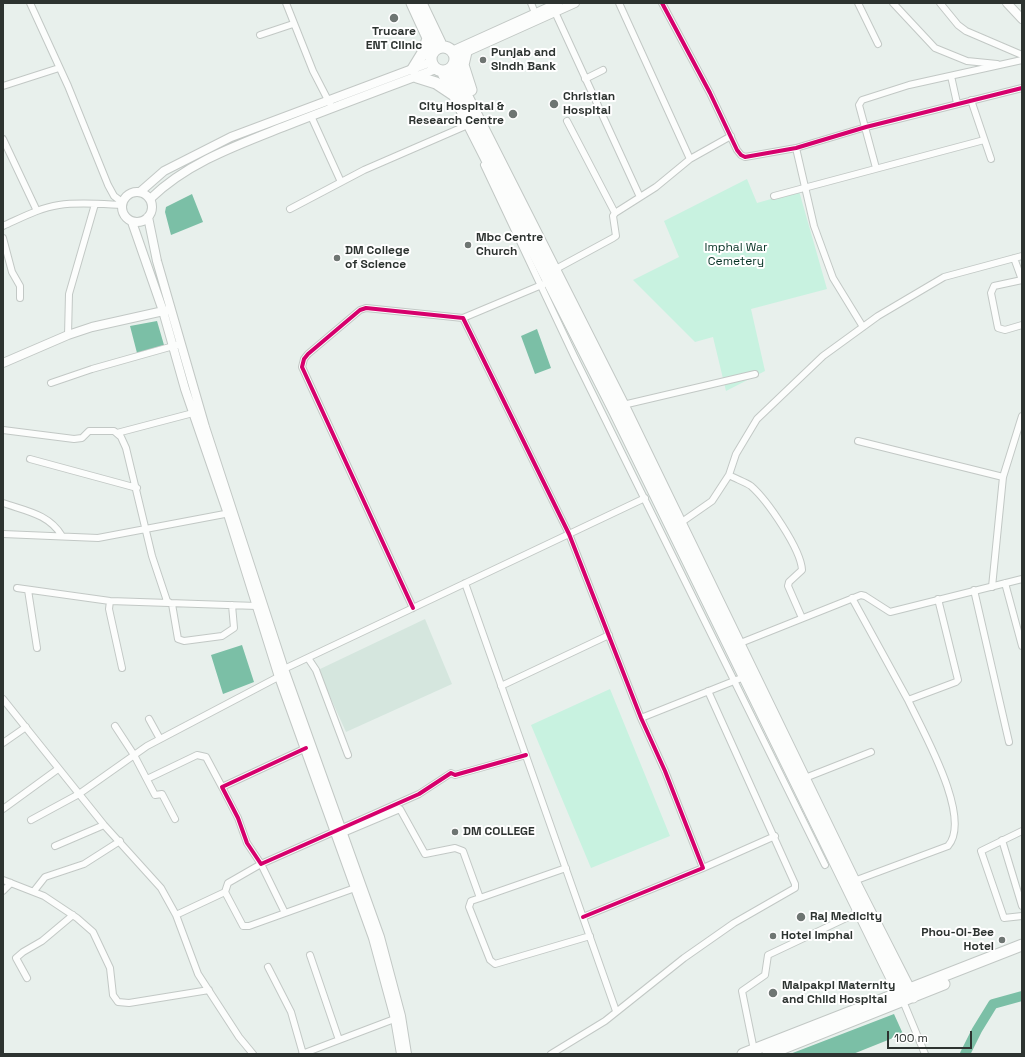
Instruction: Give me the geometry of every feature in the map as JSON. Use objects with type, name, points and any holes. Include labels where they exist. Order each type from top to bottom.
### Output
[{"type":"highway","points":[[412,3],[428,38],[446,59],[455,95],[554,270],[623,405],[655,473],[739,679],[805,778],[906,995]]},
{"type":"highway","points":[[421,3],[446,59],[471,123],[545,284],[738,644],[859,912],[906,995]]},
{"type":"highway","points":[[428,38],[415,73],[436,83],[455,95]]},
{"type":"highway","points":[[446,59],[463,60],[464,71],[475,101],[471,123]]},
{"type":"highway","points":[[768,1054],[1022,945]]},
{"type":"highway","points":[[743,1054],[1022,952]]},
{"type":"main road","points":[[446,59],[535,13],[558,3]]},
{"type":"main road","points":[[150,199],[168,182],[196,164],[235,146],[332,108],[575,3]]},
{"type":"main road","points":[[1007,3],[1022,20]]},
{"type":"main road","points":[[167,310],[132,222],[124,216],[122,204],[129,194],[140,192],[164,171],[231,137],[328,100],[415,73]]},
{"type":"main road","points":[[140,192],[150,199],[152,205],[148,217],[154,248],[167,310],[193,414],[231,513],[256,606],[283,673],[377,938],[407,1054]]},
{"type":"main road","points":[[132,222],[143,221],[148,217]]},
{"type":"main road","points":[[3,363],[68,335],[100,325],[167,310]]},
{"type":"main road","points":[[176,345],[200,413],[306,748],[339,831],[355,888],[377,938]]},
{"type":"main road","points":[[398,1017],[401,1054]]},
{"type":"street","points":[[30,3],[108,185],[114,196],[122,204]]},
{"type":"street","points":[[286,3],[293,24],[313,71],[332,108]]},
{"type":"street","points":[[531,3],[535,13]]},
{"type":"street","points":[[619,3],[690,159]]},
{"type":"street","points":[[662,3],[737,150],[745,157],[796,148],[866,127],[957,103],[1022,88]]},
{"type":"street","points":[[858,3],[878,44]]},
{"type":"street","points":[[893,3],[935,48],[967,61],[1003,64]]},
{"type":"street","points":[[940,3],[958,25],[966,31],[1022,55]]},
{"type":"street","points":[[554,12],[640,197]]},
{"type":"street","points":[[260,36],[293,24]]},
{"type":"street","points":[[876,168],[859,105],[862,100],[909,85],[1022,60]]},
{"type":"street","points":[[3,86],[59,68]]},
{"type":"street","points":[[585,79],[603,70]]},
{"type":"street","points":[[951,76],[957,103]]},
{"type":"street","points":[[971,100],[991,160]]},
{"type":"street","points":[[311,116],[341,182]]},
{"type":"street","points":[[567,121],[615,213]]},
{"type":"street","points":[[290,209],[341,182],[471,123]]},
{"type":"street","points":[[554,270],[616,236],[613,216],[615,213],[656,186],[690,159],[731,136]]},
{"type":"street","points":[[3,139],[36,211]]},
{"type":"street","points":[[774,196],[805,186],[984,140]]},
{"type":"street","points":[[796,148],[814,226],[833,278],[864,327]]},
{"type":"street","points":[[68,335],[69,294],[95,204]]},
{"type":"street","points":[[3,226],[36,211],[58,205],[122,204]]},
{"type":"street","points":[[3,238],[12,272],[20,286],[20,298]]},
{"type":"street","points":[[676,526],[712,502],[729,475],[736,454],[758,419],[823,356],[921,289],[944,277],[1022,256]]},
{"type":"street","points":[[1014,258],[1022,280],[994,286],[991,293],[1000,329],[1005,330],[1022,325]]},
{"type":"street","points":[[413,608],[302,367],[303,363],[308,354],[362,308],[463,318],[545,284],[645,498],[739,679],[825,865]]},
{"type":"street","points":[[463,318],[569,534],[641,718],[665,771],[703,868]]},
{"type":"street","points":[[51,383],[92,369],[176,345]]},
{"type":"street","points":[[623,405],[755,374]]},
{"type":"street","points":[[117,433],[193,414]]},
{"type":"street","points":[[992,586],[1003,477],[1022,416]]},
{"type":"street","points":[[3,430],[74,439],[82,438],[89,431],[110,430],[117,433],[126,448],[137,488],[152,556],[167,601],[172,604],[178,639],[184,641],[222,636],[234,628],[232,605]]},
{"type":"street","points":[[858,441],[1003,477]]},
{"type":"street","points":[[30,459],[137,488]]},
{"type":"street","points":[[729,475],[753,488],[792,542],[802,568],[801,571],[789,582],[788,586],[802,618]]},
{"type":"street","points":[[31,820],[79,794],[134,755],[160,739],[308,658],[645,498]]},
{"type":"street","points":[[3,503],[45,517],[57,528],[62,536]]},
{"type":"street","points":[[3,534],[98,538],[231,513]]},
{"type":"street","points":[[738,644],[852,598],[863,595],[890,612],[1022,579]]},
{"type":"street","points":[[465,583],[616,1011]]},
{"type":"street","points":[[1005,583],[1022,646]]},
{"type":"street","points":[[17,588],[110,601],[256,606]]},
{"type":"street","points":[[28,590],[37,648]]},
{"type":"street","points":[[974,590],[1009,742]]},
{"type":"street","points":[[852,598],[908,700],[949,789],[954,810],[954,836],[948,846],[854,881]]},
{"type":"street","points":[[908,700],[958,680],[938,599]]},
{"type":"street","points":[[110,601],[109,609],[122,668]]},
{"type":"street","points":[[501,686],[609,635]]},
{"type":"street","points":[[308,658],[316,670],[348,755]]},
{"type":"street","points":[[641,718],[739,679]]},
{"type":"street","points":[[551,1054],[595,1028],[684,958],[734,923],[794,890],[796,884],[708,691]]},
{"type":"street","points":[[3,699],[104,825],[161,888],[176,915],[198,974],[252,1054]]},
{"type":"street","points":[[149,719],[160,739]]},
{"type":"street","points":[[115,726],[134,755],[155,795],[162,794],[175,819]]},
{"type":"street","points":[[3,743],[26,727]]},
{"type":"street","points":[[222,787],[306,748]]},
{"type":"street","points":[[805,778],[871,752]]},
{"type":"street","points":[[147,779],[197,755],[206,758],[238,818],[247,843],[261,864],[285,912]]},
{"type":"street","points":[[176,915],[225,892],[228,884],[261,864],[339,831],[419,794],[451,773],[455,775],[526,755]]},
{"type":"street","points":[[3,809],[58,768]]},
{"type":"street","points":[[339,831],[400,809],[425,854],[455,848],[463,851],[480,898]]},
{"type":"street","points":[[55,846],[104,825]]},
{"type":"street","points":[[1022,831],[983,849],[981,852],[1004,918],[1022,916]]},
{"type":"street","points":[[583,917],[703,868],[775,836]]},
{"type":"street","points":[[1002,840],[1022,906]]},
{"type":"street","points":[[34,891],[45,877],[84,864],[120,841]]},
{"type":"street","points":[[566,868],[471,901],[469,907],[490,960],[495,964],[590,936]]},
{"type":"street","points":[[3,880],[34,891],[73,915],[92,932],[110,968],[113,995],[118,1002],[129,1003],[209,990]]},
{"type":"street","points":[[3,891],[11,883]]},
{"type":"street","points":[[225,892],[243,926],[249,926],[355,888]]},
{"type":"street","points":[[754,1050],[742,991],[765,975],[768,956],[859,912]]},
{"type":"street","points":[[27,978],[16,958],[42,941],[73,915]]},
{"type":"street","points":[[310,955],[339,1040]]},
{"type":"street","points":[[268,967],[290,1012],[302,1054],[398,1017]]},
{"type":"street","points":[[906,995],[925,1054]]},
{"type":"shaded area","points":[[192,194],[203,222],[171,235],[165,212],[166,207]]},
{"type":"shaded area","points":[[157,321],[164,345],[137,353],[130,326]]},
{"type":"shaded area","points":[[537,329],[551,368],[535,374],[521,336]]},
{"type":"shaded area","points":[[425,619],[452,684],[346,732],[318,670]]},
{"type":"shaded area","points":[[242,645],[254,682],[223,694],[211,655]]},
{"type":"shaded area","points":[[894,1014],[903,1034],[853,1054],[790,1054]]},
{"type":"green space","name":"Imphal War Cemetery","points":[[747,179],[757,203],[799,191],[827,289],[751,309],[765,371],[726,391],[713,337],[695,342],[633,280],[679,257],[664,221]]},
{"type":"green space","points":[[610,689],[670,836],[591,868],[531,725]]},
{"type":"waterway","points":[[965,1054],[977,1030],[993,1004],[1022,996]]},
{"type":"cycle path","points":[[662,3],[710,93],[737,150],[745,157],[796,148],[866,127],[1022,88]]},
{"type":"cycle path","points":[[413,608],[302,367],[304,359],[308,354],[360,310],[366,308],[463,318],[569,534],[641,718],[665,771],[703,868],[583,917]]},
{"type":"cycle path","points":[[306,748],[222,787],[238,818],[247,843],[261,864],[419,794],[451,773],[455,775],[526,755]]},
{"type":"place","name":"Trucare ENT Clinic","points":[[394,18]]},
{"type":"place","name":"Punjab and Sindh Bank","points":[[483,60]]},
{"type":"place","name":"Christian Hospital","points":[[554,104]]},
{"type":"place","name":"City Hospital & Research Centre","points":[[513,114]]},
{"type":"place","name":"Mbc Centre Church","points":[[468,245]]},
{"type":"place","name":"DM College of Science","points":[[337,258]]},
{"type":"place","name":"DM COLLEGE","points":[[455,832]]},
{"type":"place","name":"Raj Medicity","points":[[801,917]]},
{"type":"place","name":"Hotel Imphal","points":[[773,936]]},
{"type":"place","name":"Phou-Oi-Bee Hotel","points":[[1002,940]]},
{"type":"place","name":"Maipakpi Maternity and Child Hospital","points":[[773,993]]}]
